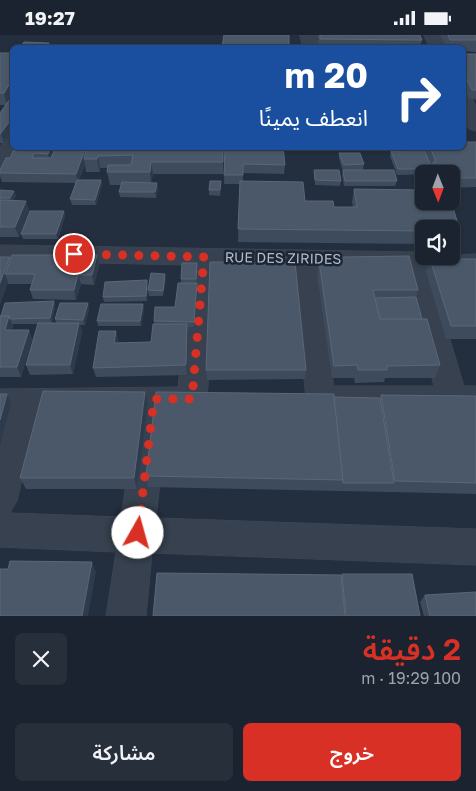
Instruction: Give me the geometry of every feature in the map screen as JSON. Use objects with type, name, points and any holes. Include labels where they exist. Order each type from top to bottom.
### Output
[{"type":"street","points":[[466,104],[476,125]]},
{"type":"street","points":[[0,168],[10,147]]},
{"type":"street","name":"RUE DES ZIRIDES","points":[[0,253],[476,262]]},
{"type":"street","points":[[192,399],[204,257]]},
{"type":"street","points":[[304,259],[321,398]]},
{"type":"street","points":[[291,398],[464,398],[414,260]]},
{"type":"street","points":[[126,616],[154,399]]},
{"type":"street","points":[[0,501],[12,402],[222,399]]},
{"type":"street","points":[[0,530],[138,533],[476,547]]},
{"type":"building","points":[[224,35],[289,35],[289,45],[222,45]]},
{"type":"building","points":[[320,35],[420,35],[422,40],[320,39]]},
{"type":"building","points":[[448,35],[476,35],[476,40],[450,40]]},
{"type":"building","points":[[24,42],[49,43],[48,45],[22,45]]},
{"type":"building","points":[[0,53],[10,53],[10,83],[4,93],[0,93]]},
{"type":"building","points":[[466,54],[476,54],[476,90],[472,90],[466,78]]},
{"type":"building","points":[[10,99],[10,121],[0,134],[0,113]]},
{"type":"building","points":[[466,142],[476,142],[476,178],[460,178],[460,165],[434,165],[433,162],[436,162],[431,150],[466,150]]},
{"type":"building","points":[[14,150],[49,150],[48,154],[34,153],[32,158],[51,158],[55,150],[85,150],[76,174],[0,173],[6,158],[10,158]]},
{"type":"building","points":[[86,150],[223,150],[223,162],[151,162],[150,172],[107,172],[108,165],[131,165],[133,155],[98,156],[97,159],[84,159]]},
{"type":"building","points":[[225,150],[283,150],[285,165],[243,164],[243,175],[224,175]]},
{"type":"building","points":[[424,150],[430,165],[415,165],[415,169],[398,169],[391,151]]},
{"type":"building","points":[[339,153],[360,153],[364,164],[344,165]]},
{"type":"building","points":[[314,170],[339,170],[341,181],[315,180]]},
{"type":"building","points":[[343,170],[394,170],[397,181],[345,181]]},
{"type":"building","points":[[77,180],[101,180],[95,200],[70,199]]},
{"type":"building","points":[[210,181],[221,181],[220,190],[209,190]]},
{"type":"building","points":[[240,181],[303,182],[305,201],[333,201],[334,207],[357,207],[354,189],[415,190],[415,210],[454,210],[457,220],[415,220],[415,231],[238,229]]},
{"type":"building","points":[[122,182],[157,183],[155,192],[119,192]]},
{"type":"building","points":[[0,190],[14,191],[10,198],[0,198]]},
{"type":"building","points":[[0,200],[26,201],[15,227],[0,227]]},
{"type":"building","points":[[30,211],[64,211],[56,234],[21,234]]},
{"type":"building","points":[[12,255],[97,255],[92,275],[78,275],[74,290],[30,290],[35,274],[5,274]]},
{"type":"building","points":[[409,256],[418,290],[373,290],[380,319],[427,319],[440,365],[387,366],[387,370],[358,370],[357,365],[334,366],[319,261],[343,261],[342,257]]},
{"type":"building","points":[[0,257],[10,257],[0,283]]},
{"type":"building","points":[[460,259],[476,259],[476,326],[451,326],[432,265],[460,265]]},
{"type":"building","points":[[210,262],[295,262],[306,370],[206,370]]},
{"type":"building","points":[[182,263],[197,263],[196,279],[181,279]]},
{"type":"building","points":[[151,273],[165,274],[163,291],[148,290]]},
{"type":"building","points":[[147,280],[146,296],[103,297],[105,282]]},
{"type":"building","points":[[178,283],[197,283],[194,322],[154,321],[155,307],[175,307]]},
{"type":"building","points":[[416,297],[422,319],[380,319],[375,298]]},
{"type":"building","points":[[54,301],[50,318],[10,319],[9,316],[1,316],[5,303]]},
{"type":"building","points":[[60,303],[88,303],[83,320],[55,319]]},
{"type":"building","points":[[101,304],[143,304],[140,321],[97,321]]},
{"type":"building","points":[[0,316],[9,316],[5,330],[29,330],[17,367],[0,367]]},
{"type":"building","points":[[38,323],[79,323],[70,365],[26,365]]},
{"type":"building","points":[[153,324],[187,324],[186,365],[93,368],[99,331],[116,331],[114,343],[151,342]]},
{"type":"building","points":[[43,391],[145,392],[134,478],[20,478]]},
{"type":"building","points":[[156,392],[334,394],[343,480],[146,476]]},
{"type":"building","points":[[0,394],[7,394],[0,420]]},
{"type":"building","points":[[381,395],[476,396],[476,483],[395,481]]},
{"type":"building","points":[[334,397],[380,398],[394,483],[343,483]]},
{"type":"building","points":[[10,561],[92,562],[82,616],[0,616],[0,569],[8,569]]},
{"type":"building","points":[[157,573],[341,575],[345,616],[153,616]]},
{"type":"building","points":[[342,574],[412,574],[420,616],[346,616]]},
{"type":"building","points":[[476,592],[476,616],[430,616],[425,595]]},
{"type":"route","points":[[74,254],[204,257],[192,399],[154,399],[138,533]]}]
